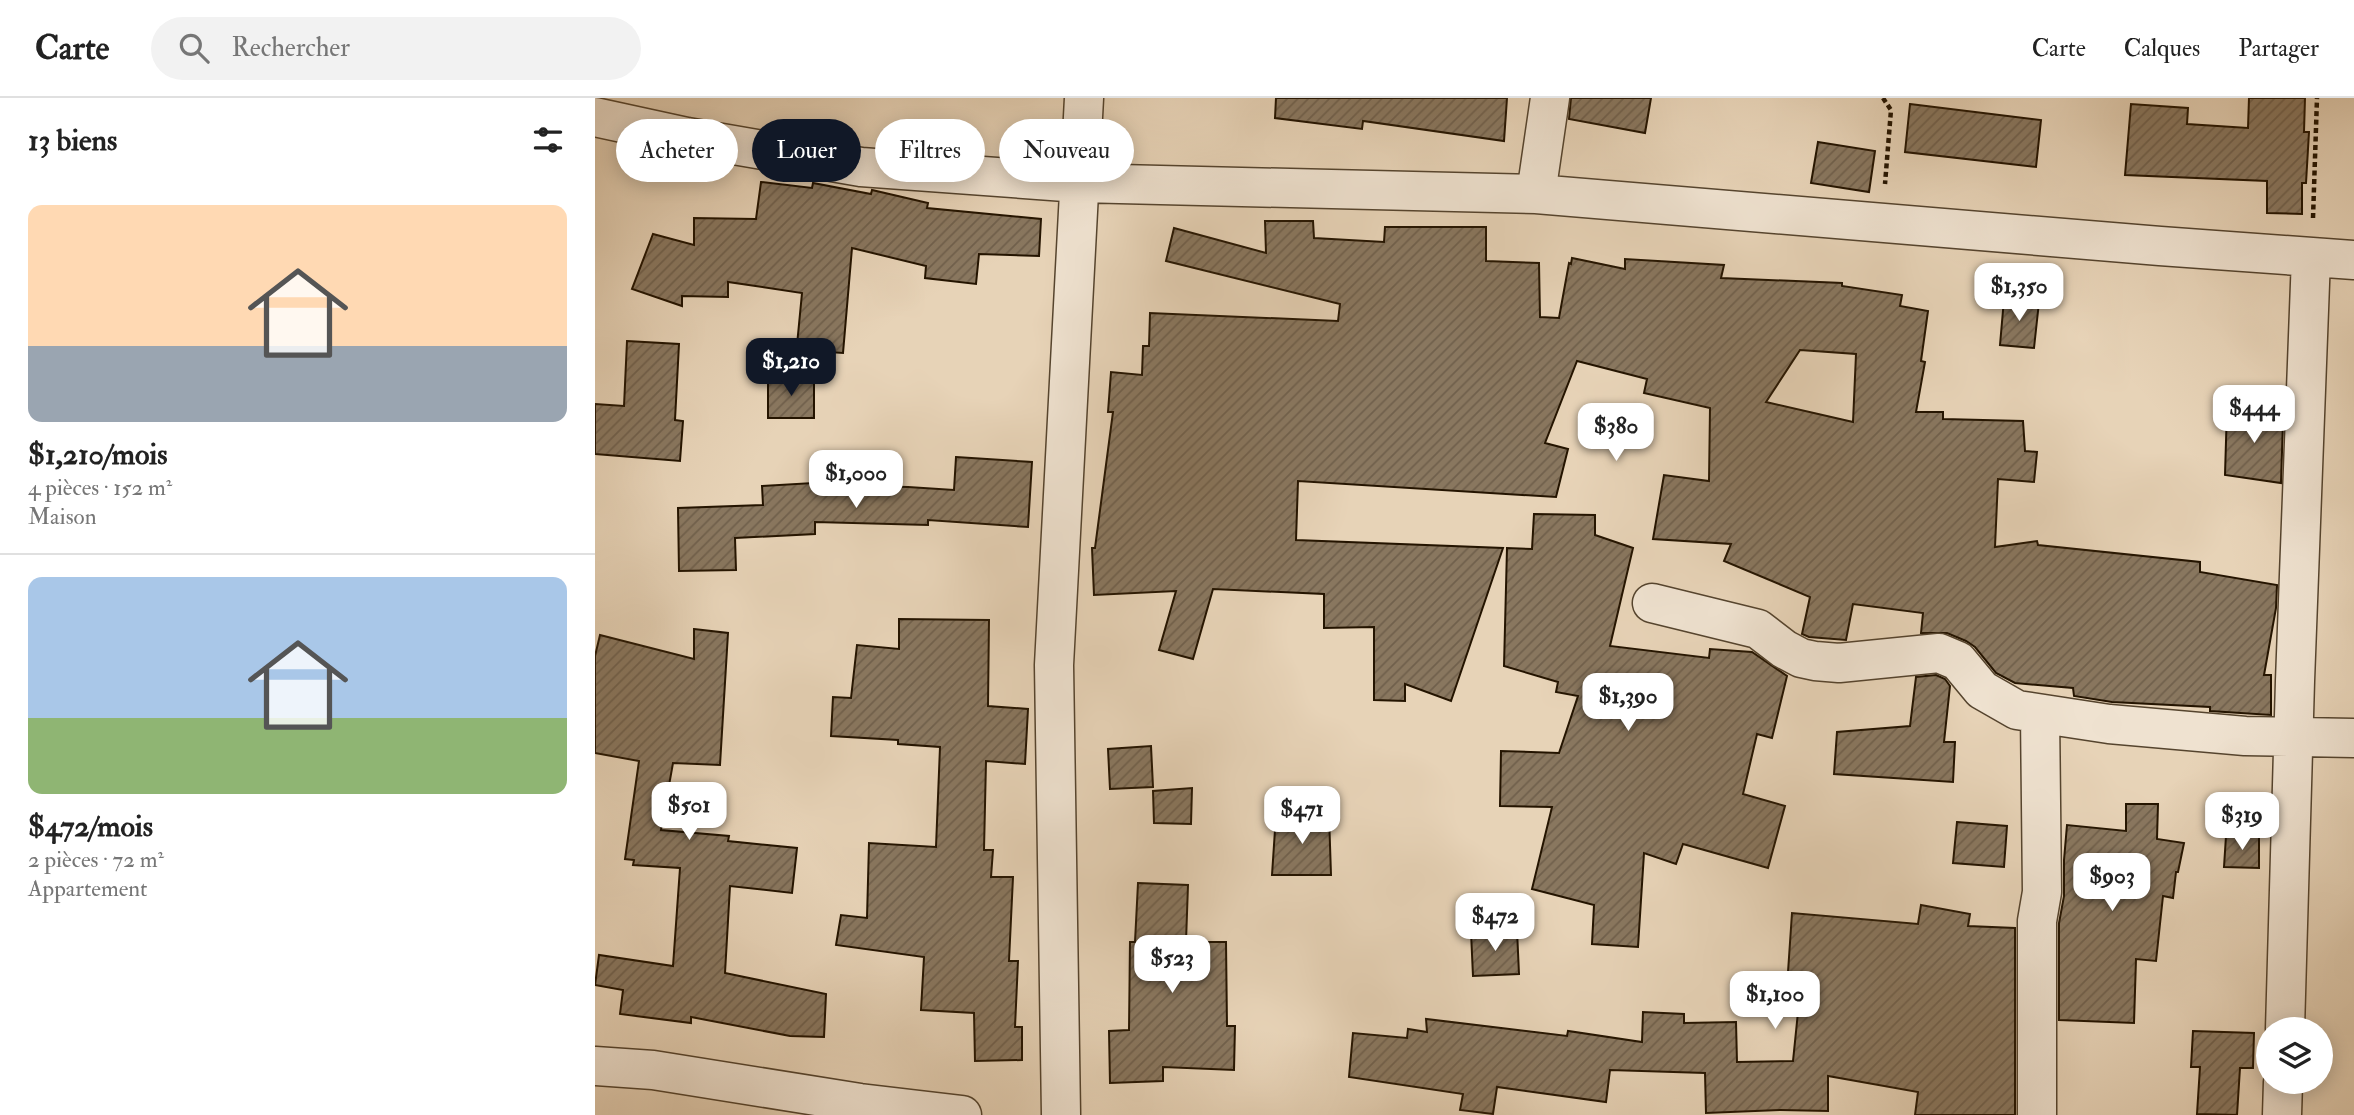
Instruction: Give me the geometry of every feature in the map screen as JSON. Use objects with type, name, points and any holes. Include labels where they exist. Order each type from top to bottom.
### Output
[{"type":"street","points":[[1061,1115],[1053,665],[1084,98]]},
{"type":"street","points":[[1536,194],[1550,98]]},
{"type":"street","points":[[595,117],[687,137],[861,167],[1079,183],[1536,194],[2354,260]]},
{"type":"street","points":[[2285,1017],[2311,257]]},
{"type":"street","points":[[1652,603],[1758,629],[1784,649],[1801,658],[1815,661],[1839,663],[1939,653],[1958,661],[1972,681],[1993,698],[2017,710],[2109,724],[2245,736],[2354,738]]},
{"type":"street","points":[[2037,1115],[2037,921],[2042,892],[2040,714]]},
{"type":"street","points":[[595,1066],[653,1070],[860,1103],[962,1115]]},
{"type":"street","points":[[2282,1115],[2283,1094]]},
{"type":"path","points":[[1881,223],[1891,110],[1883,98]]},
{"type":"path","points":[[2311,257],[2317,98]]},
{"type":"building","points":[[1276,98],[1507,98],[1504,141],[1363,121],[1362,129],[1275,118]]},
{"type":"building","points":[[1571,98],[1651,98],[1645,133],[1569,119]]},
{"type":"building","points":[[2249,98],[2305,98],[2304,132],[2309,132],[2306,183],[2302,183],[2302,214],[2267,213],[2267,181],[2125,175],[2131,104],[2188,108],[2187,124],[2248,128]]},
{"type":"building","points":[[1910,104],[2041,120],[2036,167],[1905,152]]},
{"type":"building","points":[[1818,142],[1875,151],[1869,192],[1811,183]]},
{"type":"building","points":[[761,182],[812,188],[813,183],[871,194],[872,190],[928,203],[927,208],[1041,219],[1039,256],[979,254],[976,284],[925,278],[926,266],[852,248],[843,353],[813,351],[797,345],[802,293],[728,282],[728,297],[682,296],[682,306],[632,289],[653,234],[694,245],[694,218],[756,219]]},
{"type":"building","points":[[1265,221],[1313,221],[1314,238],[1384,242],[1385,227],[1486,227],[1486,261],[1539,263],[1540,317],[1559,318],[1572,258],[1625,269],[1625,259],[1724,265],[1721,278],[1842,283],[1842,286],[1902,295],[1900,306],[1928,311],[1921,361],[1925,362],[1916,412],[1943,412],[1943,419],[2023,421],[2025,451],[2037,452],[2034,482],[1998,479],[1995,547],[2037,541],[2038,545],[2200,562],[2200,572],[2277,585],[2276,608],[2264,675],[2271,675],[2271,715],[2210,711],[2210,707],[2112,702],[2074,696],[2073,688],[2015,683],[1996,673],[1975,647],[1966,641],[1947,633],[1921,633],[1923,613],[1853,604],[1846,640],[1802,634],[1810,597],[1724,561],[1731,544],[1653,539],[1664,475],[1709,481],[1710,408],[1644,393],[1647,379],[1577,361],[1545,443],[1568,449],[1556,497],[1298,481],[1296,540],[1503,548],[1451,701],[1405,684],[1405,701],[1374,700],[1374,627],[1324,628],[1324,594],[1213,589],[1193,659],[1159,650],[1176,591],[1094,595],[1092,548],[1095,548],[1113,412],[1108,412],[1111,372],[1142,375],[1143,346],[1149,346],[1150,313],[1338,321],[1340,304],[1166,261],[1174,228],[1266,253]],"holes":[[[1800,350],[1856,354],[1853,422],[1766,402]]]},
{"type":"building","points":[[2004,299],[2039,302],[2034,348],[2000,345]]},
{"type":"building","points":[[627,341],[679,344],[675,420],[683,421],[680,461],[595,454],[595,404],[624,406]]},
{"type":"building","points":[[768,377],[814,378],[814,418],[768,418]]},
{"type":"building","points":[[2227,408],[2269,409],[2269,421],[2283,421],[2281,483],[2225,475]]},
{"type":"building","points":[[956,457],[1032,462],[1028,527],[928,520],[928,525],[815,522],[815,534],[735,538],[736,570],[679,571],[678,508],[763,505],[762,486],[813,483],[954,490]]},
{"type":"building","points":[[1534,514],[1595,515],[1595,535],[1633,548],[1610,646],[1709,658],[1710,649],[1752,652],[1787,676],[1772,738],[1757,734],[1743,794],[1785,806],[1768,868],[1683,844],[1676,864],[1644,853],[1638,947],[1592,944],[1594,905],[1532,889],[1552,807],[1500,806],[1501,751],[1559,753],[1578,696],[1556,692],[1558,682],[1504,666],[1507,548],[1532,549]]},
{"type":"building","points":[[899,619],[989,620],[988,706],[1028,709],[1025,764],[986,761],[984,850],[993,850],[991,877],[1013,877],[1009,961],[1018,961],[1015,1027],[1022,1027],[1022,1060],[975,1061],[974,1013],[921,1010],[924,957],[836,945],[841,915],[867,918],[869,843],[936,847],[940,747],[898,744],[898,740],[831,736],[833,697],[851,698],[857,645],[899,649]]},
{"type":"building","points":[[694,629],[728,633],[720,765],[673,763],[661,830],[729,836],[728,841],[797,848],[792,893],[730,886],[725,973],[826,994],[824,1037],[790,1036],[691,1017],[691,1023],[620,1014],[623,990],[595,985],[599,955],[673,966],[680,868],[633,865],[634,860],[625,859],[639,761],[595,753],[595,656],[600,635],[694,659]]},
{"type":"building","points":[[1936,675],[1945,679],[1950,686],[1944,742],[1955,742],[1953,782],[1834,774],[1837,732],[1910,726],[1916,677]]},
{"type":"building","points":[[1151,746],[1153,787],[1110,789],[1108,749]]},
{"type":"building","points":[[1192,788],[1191,824],[1154,823],[1153,791]]},
{"type":"building","points":[[2126,804],[2158,804],[2157,839],[2184,843],[2176,872],[2173,898],[2163,896],[2156,961],[2136,959],[2134,1023],[2059,1020],[2059,923],[2064,896],[2067,825],[2126,831]]},
{"type":"building","points":[[1276,815],[1329,815],[1331,875],[1272,875]]},
{"type":"building","points":[[1957,822],[2007,826],[2004,867],[1953,863]]},
{"type":"building","points":[[2226,836],[2259,837],[2259,868],[2224,867]]},
{"type":"building","points":[[1138,883],[1188,885],[1186,942],[1226,942],[1227,1026],[1235,1026],[1234,1070],[1163,1067],[1163,1081],[1110,1083],[1109,1031],[1129,1030],[1130,942],[1135,942]]},
{"type":"building","points":[[1921,905],[1970,914],[1968,926],[2015,928],[2015,1115],[1915,1115],[1918,1092],[1828,1076],[1828,1111],[1706,1113],[1705,1073],[1610,1070],[1606,1102],[1497,1087],[1493,1114],[1460,1110],[1463,1094],[1349,1077],[1353,1033],[1407,1038],[1408,1029],[1427,1032],[1426,1019],[1567,1036],[1568,1031],[1642,1042],[1643,1012],[1684,1014],[1684,1023],[1736,1022],[1737,1062],[1793,1061],[1802,973],[1788,972],[1792,913],[1918,924]]},
{"type":"building","points":[[1517,930],[1519,974],[1473,976],[1471,932]]},
{"type":"building","points":[[2193,1031],[2254,1033],[2253,1068],[2240,1068],[2237,1115],[2197,1114],[2200,1067],[2191,1067]]}]
